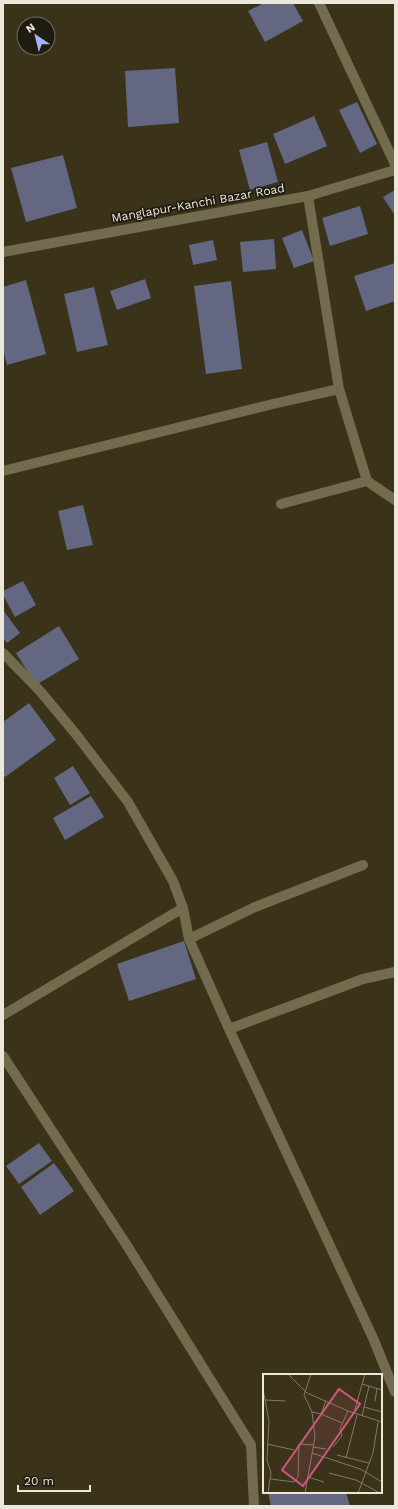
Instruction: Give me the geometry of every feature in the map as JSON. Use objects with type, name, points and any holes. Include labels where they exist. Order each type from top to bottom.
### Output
[{"type":"street","points":[[319,3],[395,164]]},
{"type":"street","name":"Manglapur-Kanchi Bazar Road","points":[[3,252],[308,196],[395,170]]},
{"type":"street","points":[[308,196],[338,389],[367,481],[395,500]]},
{"type":"street","points":[[3,471],[338,389]]},
{"type":"street","points":[[281,504],[367,481]]},
{"type":"street","points":[[3,653],[40,690],[128,802],[173,881],[183,908],[189,938],[229,1029],[370,1330],[390,1366],[395,1392]]},
{"type":"street","points":[[189,938],[256,907],[363,865]]},
{"type":"street","points":[[3,1015],[183,908]]},
{"type":"street","points":[[229,1029],[362,979],[395,972]]},
{"type":"street","points":[[3,1056],[126,1244],[251,1445],[254,1506]]},
{"type":"building","points":[[264,3],[293,3],[303,21],[265,42],[248,11]]},
{"type":"building","points":[[175,68],[179,123],[128,127],[125,71]]},
{"type":"building","points":[[357,102],[377,144],[360,153],[339,110]]},
{"type":"building","points":[[314,116],[327,146],[285,164],[273,134]]},
{"type":"building","points":[[267,142],[278,182],[250,190],[239,150]]},
{"type":"building","points":[[63,155],[77,208],[26,222],[11,168]]},
{"type":"building","points":[[395,190],[395,213],[394,214],[383,197]]},
{"type":"building","points":[[360,206],[368,234],[330,246],[322,218]]},
{"type":"building","points":[[302,230],[314,261],[294,268],[282,238]]},
{"type":"building","points":[[274,239],[276,269],[243,272],[240,242]]},
{"type":"building","points":[[213,240],[217,260],[193,265],[189,245]]},
{"type":"building","points":[[395,263],[395,301],[366,311],[354,276]]},
{"type":"building","points":[[145,279],[151,298],[117,310],[110,291]]},
{"type":"building","points":[[26,280],[46,354],[7,365],[3,349],[3,287]]},
{"type":"building","points":[[231,281],[242,369],[206,374],[194,286]]},
{"type":"building","points":[[94,287],[108,345],[77,352],[64,294]]},
{"type":"building","points":[[83,505],[93,545],[67,550],[58,511]]},
{"type":"building","points":[[23,581],[36,605],[15,617],[3,595],[3,591]]},
{"type":"building","points":[[3,610],[20,633],[7,643],[3,638]]},
{"type":"building","points":[[59,626],[79,659],[36,685],[16,653]]},
{"type":"building","points":[[29,703],[56,740],[5,777],[3,775],[3,722]]},
{"type":"building","points":[[73,766],[90,793],[70,805],[54,778]]},
{"type":"building","points":[[91,796],[104,817],[65,840],[53,818]]},
{"type":"building","points":[[184,941],[196,979],[129,1001],[117,964]]},
{"type":"building","points":[[39,1143],[52,1161],[19,1184],[6,1166]]},
{"type":"building","points":[[54,1163],[74,1191],[40,1215],[21,1187]]},
{"type":"building","points":[[268,1493],[346,1493],[350,1506],[271,1506]]}]
